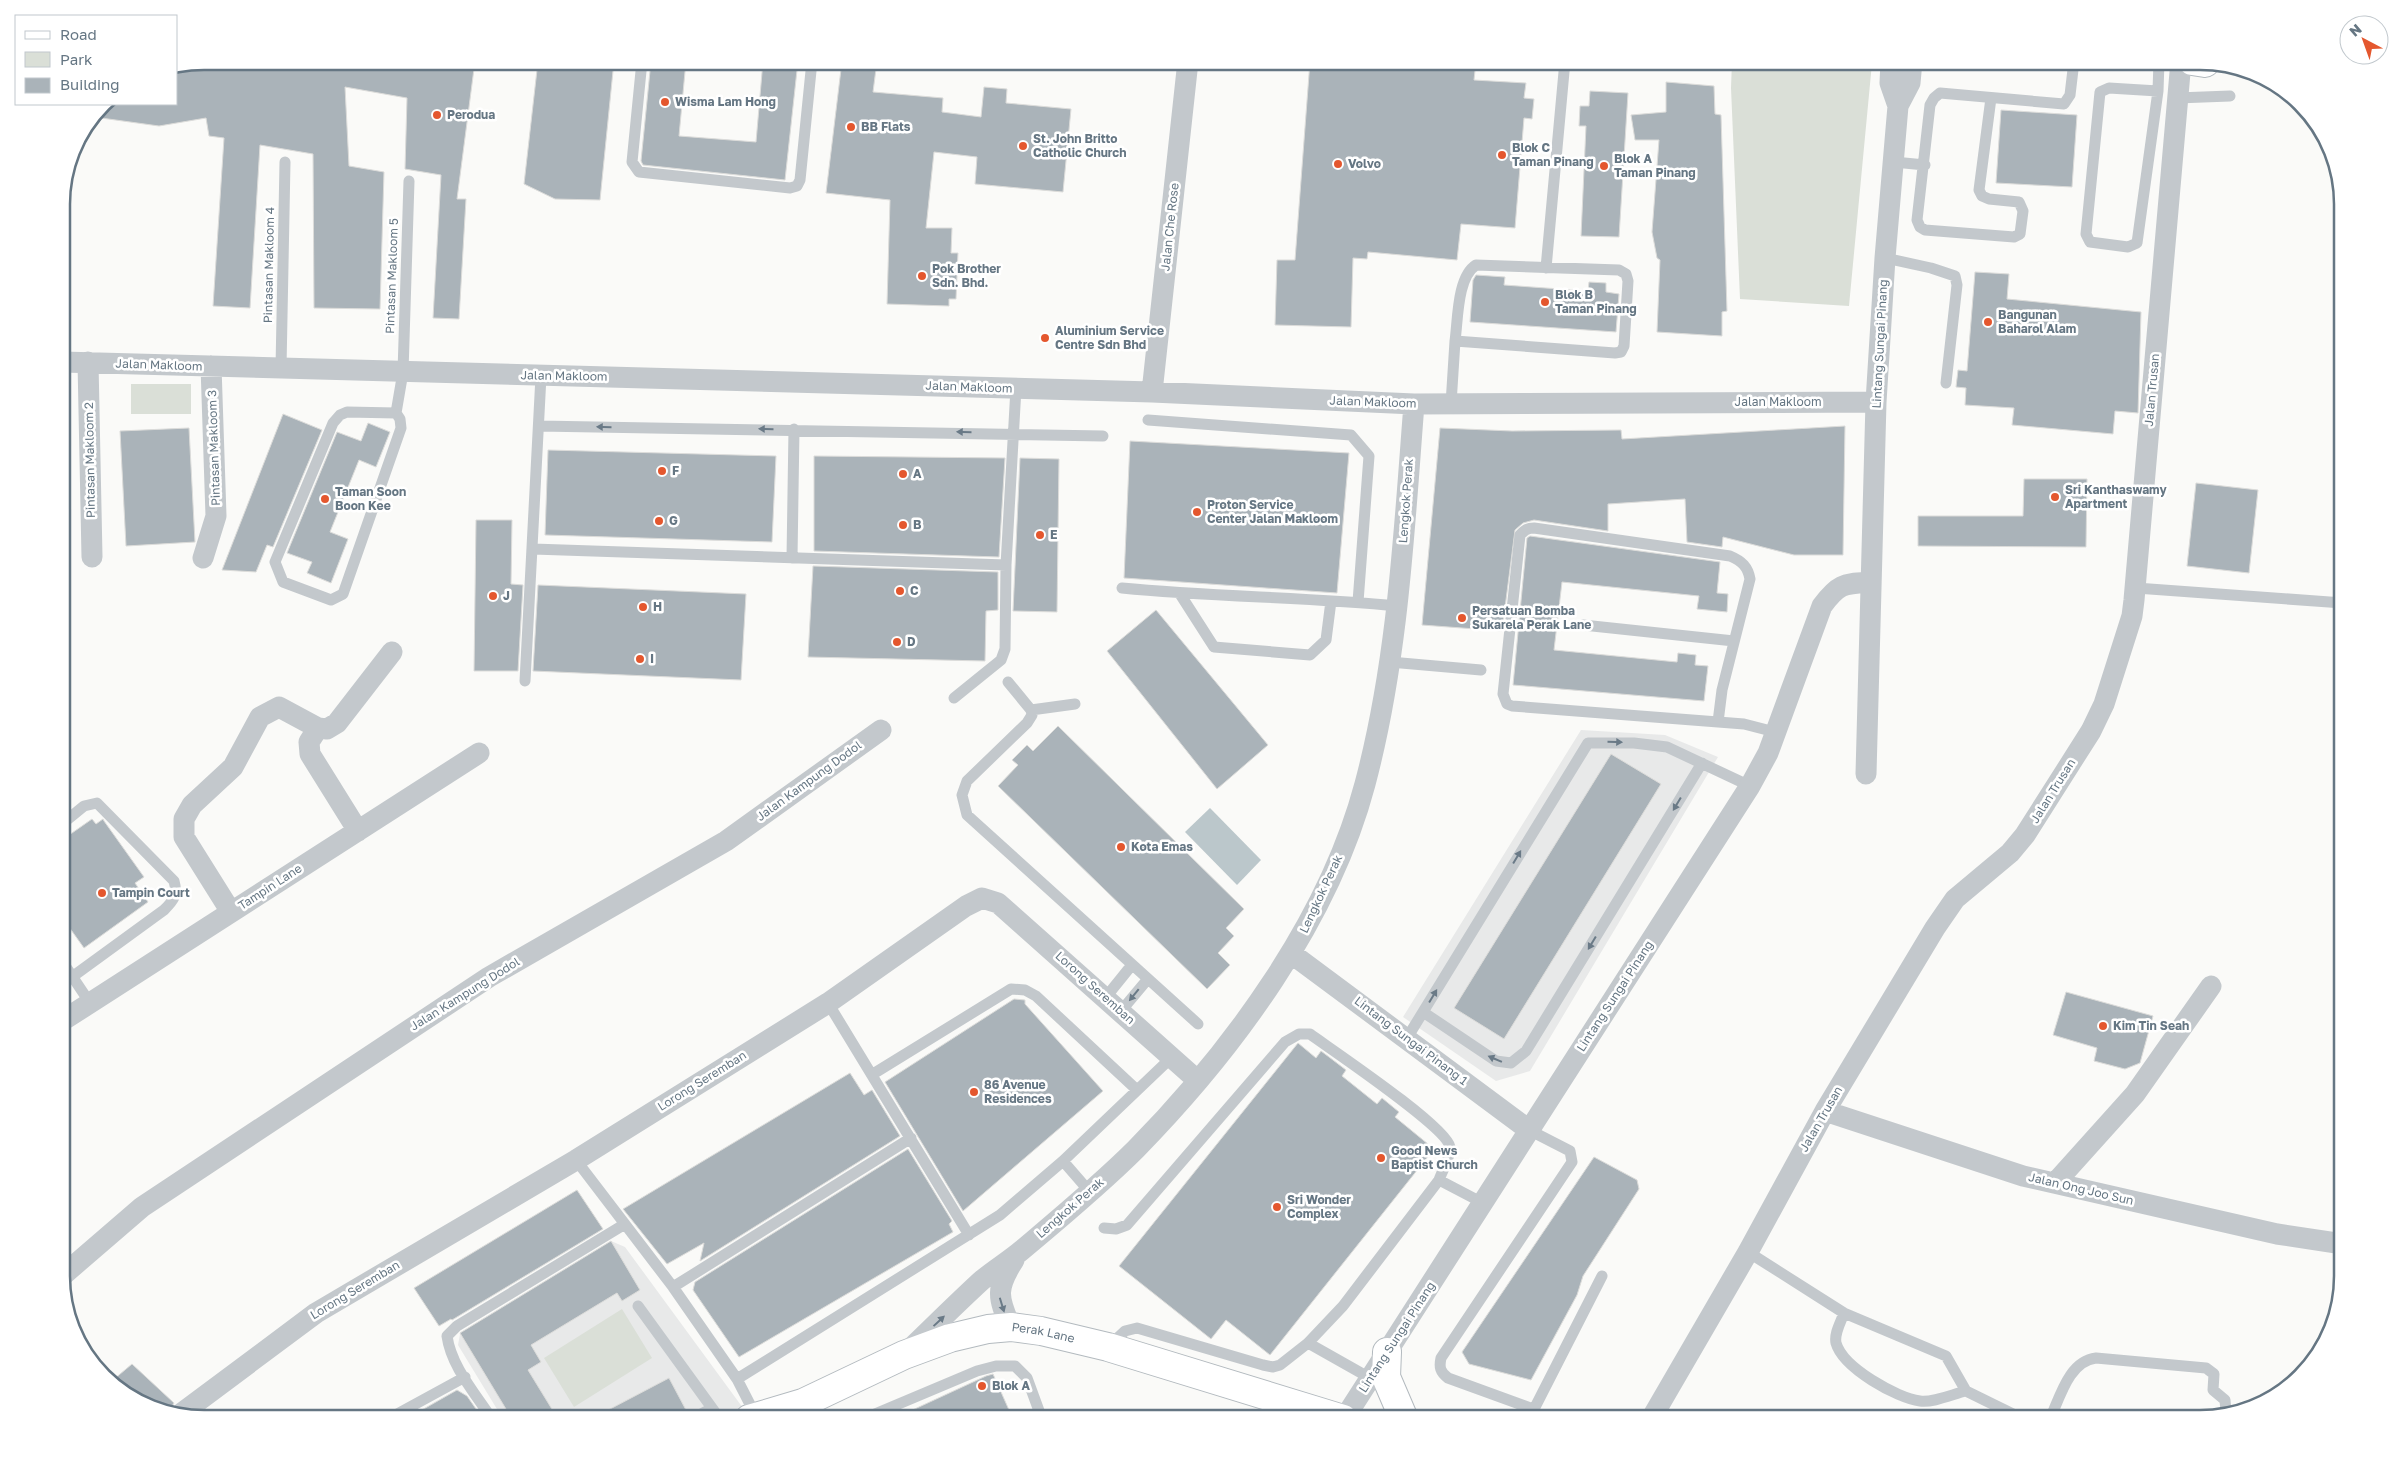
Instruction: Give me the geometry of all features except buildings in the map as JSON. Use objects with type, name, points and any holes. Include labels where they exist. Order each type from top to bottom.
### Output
[{"type":"street","name":"Jalan Che Rose","points":[[1152,392],[1187,70]]},
{"type":"street","name":"Lintang Sungai Pinang","points":[[1866,774],[1876,402],[1885,258],[1898,106],[1890,83],[1891,70]]},
{"type":"street","name":"Lintang Sungai Pinang","points":[[1898,106],[1910,83],[1911,70]]},
{"type":"street","name":"Jalan Trusan","points":[[1656,1410],[1748,1252],[1825,1111],[1935,928],[1955,898],[2010,853],[2025,835],[2091,730],[2104,704],[2132,616],[2136,588],[2167,95],[2177,70]]},
{"type":"street","name":"Jalan Makloom","points":[[70,362],[1152,392],[1414,404],[1876,402]]},
{"type":"street","name":"Pintasan Makloom 2","points":[[88,362],[92,557]]},
{"type":"street","name":"Pintasan Makloom 3","points":[[203,558],[216,516],[211,366]]},
{"type":"street","name":"Lengkok Perak","points":[[904,1355],[983,1280],[1020,1252],[1136,1149],[1227,1044],[1292,954],[1333,874],[1364,787],[1384,702],[1398,606],[1414,404]]},
{"type":"street","name":"Lintang Sungai Pinang","points":[[1350,1410],[1750,786],[1768,753],[1822,606],[1834,590],[1850,583],[1871,582]]},
{"type":"street","points":[[231,912],[184,837],[184,818],[192,805],[233,767],[260,717],[279,707],[318,728],[327,729],[337,723],[392,652]]},
{"type":"street","points":[[318,728],[309,742],[310,754],[358,831]]},
{"type":"street","name":"Jalan Kampung Dodol","points":[[70,1269],[142,1207],[489,977],[726,841],[881,730]]},
{"type":"street","name":"Tampin Lane","points":[[70,1016],[479,753]]},
{"type":"street","name":"Lorong Seremban","points":[[187,1409],[316,1313],[576,1160],[828,1002],[966,906],[982,898],[998,903],[1106,997],[1197,1080]]},
{"type":"street","name":"Lintang Sungai Pinang 1","points":[[1292,954],[1529,1130]]},
{"type":"street","points":[[2055,1183],[2135,1094],[2211,986]]},
{"type":"street","name":"Jalan Ong Joo Sun","points":[[1825,1111],[2024,1176],[2278,1234],[2334,1243]]},
{"type":"street","name":"Lengkok Perak","points":[[1011,1327],[1002,1309],[999,1294],[1002,1279],[1020,1252]]},
{"type":"street","name":"Perak Lane","points":[[804,1410],[904,1355],[950,1338],[1011,1327],[1072,1338],[1314,1410]]},
{"type":"street","points":[[1387,1352],[1386,1377],[1400,1410]]},
{"type":"lane","points":[[641,70],[632,162],[634,168],[639,172],[790,188],[797,186],[800,180],[811,70]]},
{"type":"lane","points":[[1546,268],[1564,70]]},
{"type":"lane","points":[[1992,98],[1979,190],[1982,196],[1989,199],[2019,202],[2023,211],[2020,234],[2014,237],[1925,230],[1920,227],[1917,220],[1925,165],[1930,106],[1934,98],[1940,93],[2064,104],[2070,95],[2073,70]]},
{"type":"lane","points":[[2161,70],[2167,95],[2137,243],[2128,247],[2090,242],[2086,234],[2100,92],[2109,88],[2167,95],[2230,96]]},
{"type":"lane","name":"Pintasan Makloom 4","points":[[281,368],[285,162]]},
{"type":"lane","points":[[1894,162],[1925,165]]},
{"type":"lane","name":"Pintasan Makloom 5","points":[[396,414],[347,412],[333,423],[275,562],[284,582],[331,600],[343,594],[401,428],[400,419],[396,414],[403,372],[409,181]]},
{"type":"lane","points":[[1885,258],[1931,268],[1956,276],[1958,285],[1946,383]]},
{"type":"lane","points":[[1452,404],[1455,341],[1464,280],[1468,270],[1476,265],[1620,270],[1626,274],[1628,281],[1624,346],[1621,352],[1455,341]]},
{"type":"lane","points":[[525,681],[541,376]]},
{"type":"lane","points":[[954,698],[1001,660],[1005,649],[1006,564],[1016,388]]},
{"type":"lane","points":[[1148,420],[1350,435],[1369,456],[1358,602]]},
{"type":"lane","points":[[539,426],[1103,436]]},
{"type":"lane","points":[[792,558],[794,430]]},
{"type":"lane","points":[[1718,722],[1722,690],[1750,579],[1749,571],[1737,559],[1730,556],[1534,528],[1528,528],[1520,536],[1503,694],[1507,704],[1512,706],[1718,722],[1744,724],[1776,732]]},
{"type":"lane","points":[[533,549],[1006,564]]},
{"type":"lane","points":[[1122,588],[1180,594],[1358,602],[1398,606]]},
{"type":"lane","points":[[2136,588],[2334,602]]},
{"type":"lane","points":[[1180,594],[1214,647],[1310,654],[1326,640],[1331,601]]},
{"type":"lane","points":[[1583,625],[1734,641]]},
{"type":"lane","points":[[1390,662],[1481,670]]},
{"type":"lane","points":[[1008,682],[1031,710],[1032,715],[1027,723],[966,781],[962,795],[963,806],[967,815],[1131,966],[1198,1024]]},
{"type":"lane","points":[[1031,710],[1075,704]]},
{"type":"lane","points":[[1406,1038],[1588,743],[1634,743],[1667,747],[1750,786]]},
{"type":"lane","points":[[1423,1012],[1496,1061],[1511,1063],[1526,1051],[1702,763]]},
{"type":"lane","points":[[70,817],[84,806],[96,803],[174,881],[177,891],[175,900],[164,910],[72,976]]},
{"type":"lane","points":[[1106,997],[1131,966]]},
{"type":"lane","points":[[70,973],[90,1003]]},
{"type":"lane","points":[[1121,1011],[1147,980]]},
{"type":"lane","points":[[873,1074],[1011,988],[1025,990],[1036,996],[1137,1090]]},
{"type":"lane","points":[[828,1002],[969,1236]]},
{"type":"lane","points":[[1104,1228],[1116,1229],[1127,1225],[1285,1042],[1299,1034],[1310,1034],[1407,1103],[1447,1141],[1450,1152],[1439,1180],[1342,1306],[1308,1343],[1280,1365],[1273,1367],[1137,1328],[1126,1331],[1108,1348]]},
{"type":"lane","points":[[737,1379],[1000,1215],[1063,1162],[1172,1057]]},
{"type":"lane","points":[[1522,1410],[1448,1378],[1442,1373],[1439,1366],[1447,1350],[1572,1162],[1570,1151],[1529,1130]]},
{"type":"lane","points":[[673,1287],[911,1138]]},
{"type":"lane","points":[[576,1160],[673,1287],[737,1379],[751,1410]]},
{"type":"lane","points":[[1063,1162],[1090,1191]]},
{"type":"lane","points":[[1439,1180],[1483,1203]]},
{"type":"lane","points":[[486,1410],[449,1347],[447,1336],[457,1326],[626,1224]]},
{"type":"lane","points":[[1748,1252],[1844,1314],[1946,1356],[1966,1391],[2005,1410]]},
{"type":"lane","points":[[1533,1410],[1602,1276]]},
{"type":"lane","points":[[638,1306],[712,1408],[708,1410]]},
{"type":"lane","points":[[1844,1314],[1836,1336],[1837,1344],[1846,1357],[1869,1379],[1922,1402],[1966,1391]]},
{"type":"lane","points":[[1308,1343],[1370,1378]]},
{"type":"lane","points":[[2054,1410],[2072,1373],[2079,1364],[2087,1359],[2096,1358],[2206,1368],[2214,1374],[2213,1390],[2225,1400],[2226,1407]]},
{"type":"lane","points":[[884,1410],[977,1371],[996,1366],[1015,1366],[1027,1378],[1039,1410]]},
{"type":"lane","points":[[404,1410],[465,1377]]},
{"type":"shaded area","points":[[1581,730],[1665,735],[1718,757],[1530,1071],[1496,1081],[1403,1017]]},
{"type":"shaded area","points":[[1210,808],[1261,860],[1237,885],[1185,832]]},
{"type":"shaded area","points":[[611,1241],[625,1247],[743,1408],[739,1410],[498,1410],[458,1345],[460,1334]]},
{"type":"green space","points":[[1732,70],[1871,70],[1849,306],[1740,299]]},
{"type":"green space","points":[[131,384],[191,384],[191,414],[131,414]]},
{"type":"green space","points":[[622,1309],[652,1358],[574,1407],[544,1358]]},
{"type":"place","name":"Wisma Lam Hong","points":[[665,102]]},
{"type":"place","name":"Perodua","points":[[437,115]]},
{"type":"place","name":"BB Flats","points":[[851,127]]},
{"type":"place","name":"St. John Britto Catholic Church","points":[[1023,146]]},
{"type":"place","name":"Blok C Taman Pinang","points":[[1502,155]]},
{"type":"place","name":"Volvo","points":[[1338,164]]},
{"type":"place","name":"Blok A Taman Pinang","points":[[1604,166]]},
{"type":"place","name":"Pok Brother Sdn. Bhd.","points":[[922,276]]},
{"type":"place","name":"Blok B Taman Pinang","points":[[1545,302]]},
{"type":"place","name":"Bangunan Baharol Alam","points":[[1988,322]]},
{"type":"place","name":"Aluminium Service Centre Sdn Bhd","points":[[1045,338]]},
{"type":"place","name":"F","points":[[662,471]]},
{"type":"place","name":"A","points":[[903,474]]},
{"type":"place","name":"Sri Kanthaswamy Apartment","points":[[2055,497]]},
{"type":"place","name":"Taman Soon Boon Kee","points":[[325,499]]},
{"type":"place","name":"Proton Service Center Jalan Makloom","points":[[1197,512]]},
{"type":"place","name":"G","points":[[659,521]]},
{"type":"place","name":"B","points":[[903,525]]},
{"type":"place","name":"E","points":[[1040,535]]},
{"type":"place","name":"C","points":[[900,591]]},
{"type":"place","name":"J","points":[[493,596]]},
{"type":"place","name":"H","points":[[643,607]]},
{"type":"place","name":"Persatuan Bomba Sukarela Perak Lane","points":[[1462,618]]},
{"type":"place","name":"D","points":[[897,642]]},
{"type":"place","name":"I","points":[[640,659]]},
{"type":"place","name":"Kota Emas","points":[[1121,847]]},
{"type":"place","name":"Tampin Court","points":[[102,893]]},
{"type":"place","name":"Kim Tin Seah","points":[[2103,1026]]},
{"type":"place","name":"86 Avenue Residences","points":[[974,1092]]},
{"type":"place","name":"Good News Baptist Church","points":[[1381,1158]]},
{"type":"place","name":"Sri Wonder Complex","points":[[1277,1207]]},
{"type":"place","name":"Blok A","points":[[982,1386]]}]
